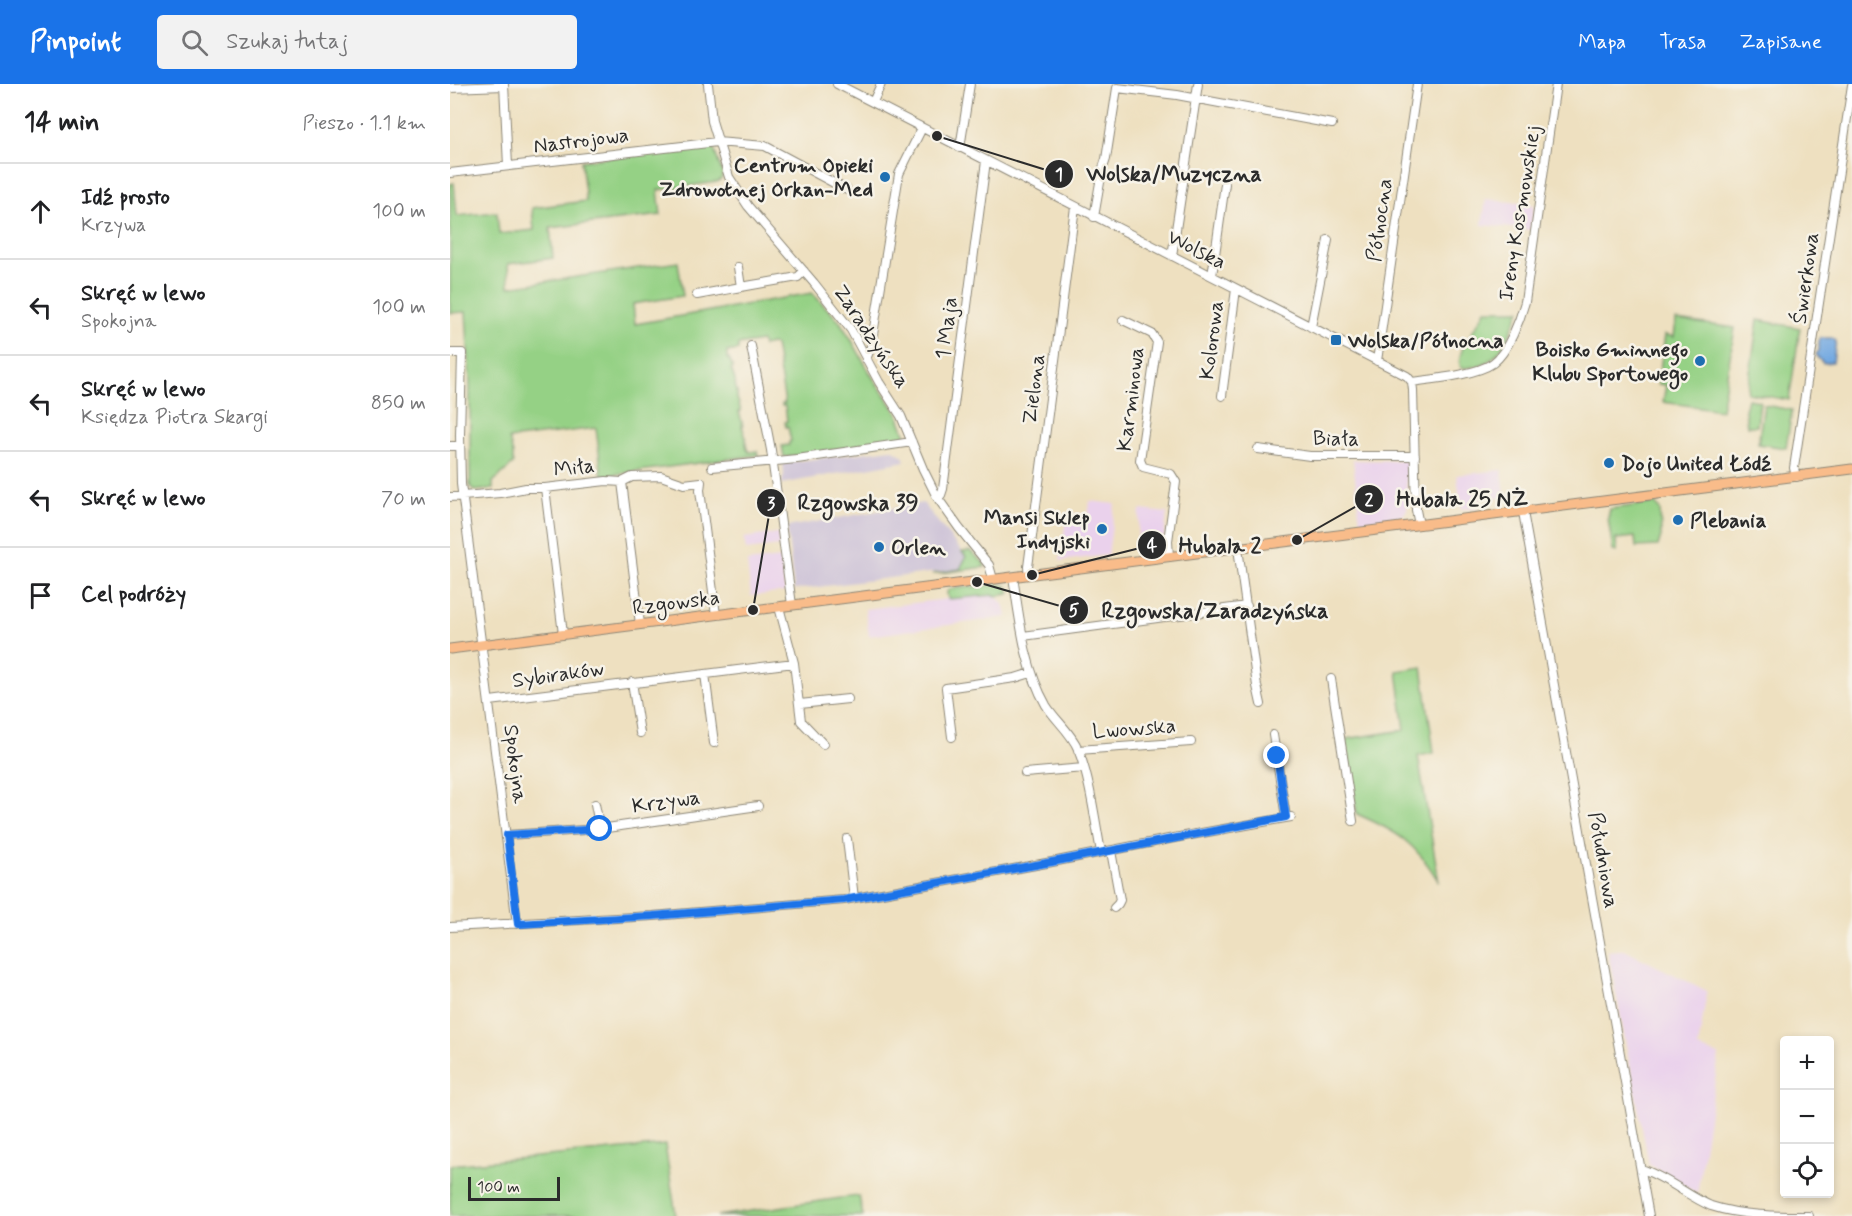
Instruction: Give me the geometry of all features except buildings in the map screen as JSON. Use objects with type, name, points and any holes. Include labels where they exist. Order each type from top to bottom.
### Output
[{"type":"main road","name":"Rzgowska","points":[[450,649],[1852,469]]},
{"type":"street","name":"Zaradzyńska","points":[[708,84],[712,121],[729,177],[748,206],[851,330],[879,382],[894,402],[937,497],[989,565],[993,579]]},
{"type":"street","name":"Wolska","points":[[837,84],[1407,376],[1412,382]]},
{"type":"street","points":[[873,102],[881,84]]},
{"type":"street","points":[[960,148],[970,84]]},
{"type":"street","points":[[1172,256],[1198,84]]},
{"type":"street","name":"Północna","points":[[1377,361],[1417,84]]},
{"type":"street","name":"Ireny Kosmowskiej","points":[[1412,382],[1487,366],[1495,362],[1505,349],[1525,302],[1556,84]]},
{"type":"street","points":[[450,88],[504,85],[508,166]]},
{"type":"street","name":"Świerkowa","points":[[1796,477],[1794,468],[1852,85]]},
{"type":"street","points":[[1094,217],[1117,88],[1196,99],[1332,124]]},
{"type":"street","points":[[866,359],[871,347],[900,174],[922,128]]},
{"type":"street","name":"Nastrojowa","points":[[450,173],[717,142],[765,146],[847,190]]},
{"type":"street","name":"1 Maja","points":[[937,497],[941,495],[943,489],[986,161]]},
{"type":"street","points":[[1212,276],[1225,184]]},
{"type":"street","name":"Zielona","points":[[1029,575],[1028,567],[1075,207]]},
{"type":"street","points":[[1311,327],[1328,240]]},
{"type":"street","points":[[738,267],[741,287]]},
{"type":"street","points":[[697,295],[798,277],[804,271]]},
{"type":"street","name":"Kolorowa","points":[[1222,396],[1236,289]]},
{"type":"street","name":"Karminowa","points":[[1123,320],[1149,332],[1155,336],[1157,342],[1141,464],[1149,470],[1171,474],[1176,482],[1168,541],[1169,557]]},
{"type":"street","points":[[752,346],[772,461],[792,605]]},
{"type":"street","name":"Spokojna","points":[[450,353],[462,353],[460,446],[463,495],[518,924]]},
{"type":"street","points":[[1412,382],[1416,510],[1419,525]]},
{"type":"street","points":[[712,467],[912,442]]},
{"type":"street","points":[[450,446],[460,446]]},
{"type":"street","name":"Biała","points":[[1257,449],[1310,456],[1415,456]]},
{"type":"street","name":"Miła","points":[[450,497],[606,481],[622,482],[632,477],[661,476],[684,484],[701,482],[700,490],[716,615]]},
{"type":"street","points":[[622,482],[640,624]]},
{"type":"street","points":[[545,488],[563,634]]},
{"type":"street","name":"Południowa","points":[[1523,512],[1649,1216]]},
{"type":"street","points":[[1239,548],[1261,704]]},
{"type":"street","points":[[1013,577],[1031,674],[1046,704],[1070,735],[1078,750],[1084,768],[1101,852]]},
{"type":"street","points":[[1023,636],[1247,606]]},
{"type":"street","points":[[779,607],[794,663],[801,721],[823,744]]},
{"type":"street","name":"Sybiraków","points":[[490,701],[794,663]]},
{"type":"street","points":[[705,674],[714,743]]},
{"type":"street","points":[[952,737],[946,688],[1031,674]]},
{"type":"street","points":[[1331,679],[1353,822]]},
{"type":"street","name":"Sybiraków","points":[[632,682],[640,734]]},
{"type":"street","points":[[800,704],[848,699]]},
{"type":"street","points":[[450,927],[653,916],[854,898],[1288,817],[1273,735]]},
{"type":"street","name":"Lwowska","points":[[1078,750],[1191,742]]},
{"type":"street","points":[[1025,773],[1084,768]]},
{"type":"street","points":[[595,804],[600,829]]},
{"type":"street","name":"Krzywa","points":[[507,835],[600,829],[758,806]]},
{"type":"street","points":[[847,838],[854,898]]},
{"type":"street","points":[[1111,851],[1120,900],[1114,908]]},
{"type":"street","points":[[1641,1169],[1652,1172],[1710,1206],[1726,1211],[1744,1215],[1809,1216]]},
{"type":"shaded area","points":[[1486,199],[1534,205],[1531,230],[1482,225]]},
{"type":"shaded area","points":[[892,449],[903,456],[905,461],[781,484],[784,475],[783,463]]},
{"type":"shaded area","points":[[1353,460],[1406,461],[1407,510],[1401,517],[1360,522]]},
{"type":"shaded area","points":[[1502,470],[1505,497],[1481,499],[1479,507],[1461,509],[1457,475]]},
{"type":"shaded area","points":[[1090,501],[1115,504],[1108,555],[1060,561],[1067,513],[1088,515]]},
{"type":"shaded area","points":[[923,503],[966,557],[960,569],[794,590],[787,527]]},
{"type":"shaded area","points":[[1140,510],[1167,513],[1164,537],[1159,540],[1158,549],[1136,552]]},
{"type":"shaded area","points":[[778,533],[779,546],[746,550],[744,538]]},
{"type":"shaded area","points":[[781,558],[785,592],[751,596],[747,562]]},
{"type":"shaded area","points":[[995,595],[1005,606],[1007,617],[869,636],[865,609]]},
{"type":"shaded area","points":[[1624,950],[1707,991],[1698,1048],[1719,1055],[1697,1194],[1649,1164],[1608,951]]},
{"type":"green space","points":[[712,144],[722,172],[722,178],[717,182],[658,190],[661,215],[550,228],[553,258],[508,264],[509,287],[678,262],[683,296],[633,304],[635,324],[812,293],[840,322],[873,378],[898,414],[907,439],[784,457],[782,446],[789,445],[791,441],[785,422],[787,421],[785,406],[782,406],[785,403],[776,350],[775,345],[763,346],[761,341],[738,345],[738,350],[727,352],[727,359],[733,368],[731,369],[741,411],[739,412],[746,447],[749,452],[757,451],[758,455],[602,476],[596,428],[509,439],[513,464],[493,482],[493,489],[474,491],[470,486],[470,382],[466,312],[450,313],[450,184],[454,183],[457,216],[497,212],[499,234],[534,230],[532,208],[586,201],[581,161]]},
{"type":"green space","points":[[1485,310],[1520,310],[1506,342],[1493,358],[1474,367],[1461,368],[1459,361],[1463,347]]},
{"type":"green space","name":"Boisko Gminnego Klubu Sportowego","points":[[1676,320],[1735,328],[1721,410],[1663,402],[1666,385],[1658,384],[1665,335],[1674,337]]},
{"type":"green space","points":[[1758,320],[1800,328],[1789,400],[1747,393]]},
{"type":"green space","points":[[1748,399],[1760,401],[1757,426],[1747,426],[1745,410]]},
{"type":"green space","points":[[1764,405],[1792,410],[1786,448],[1758,444]]},
{"type":"green space","points":[[1655,503],[1660,510],[1661,536],[1658,546],[1636,547],[1635,537],[1616,539],[1617,552],[1613,551],[1608,518],[1610,509]]},
{"type":"green space","points":[[970,551],[984,563],[985,567],[932,574],[960,569],[966,557],[962,552]]},
{"type":"green space","points":[[999,584],[1006,586],[1009,594],[948,599],[947,592],[950,589]]},
{"type":"green space","points":[[1422,667],[1434,753],[1418,756],[1439,882],[1422,857],[1404,840],[1357,814],[1346,739],[1405,730],[1397,671]]},
{"type":"green space","points":[[665,1145],[676,1216],[450,1216],[450,1165]]},
{"type":"green space","points":[[859,1196],[863,1216],[717,1216],[841,1198]]},
{"type":"water","points":[[1821,338],[1832,338],[1836,341],[1833,362],[1823,363],[1817,357]]},
{"type":"place","name":"Wolska/Muzyczna","points":[[937,136]]},
{"type":"place","name":"Centrum Opieki Zdrowotnej Orkan-Med","points":[[885,177]]},
{"type":"place","name":"Wolska/Północna","points":[[1336,340]]},
{"type":"place","name":"Boisko Gminnego Klubu Sportowego","points":[[1700,361]]},
{"type":"place","name":"Dojo United Łódź","points":[[1609,463]]},
{"type":"place","name":"Plebania","points":[[1678,520]]},
{"type":"place","name":"Mansi Sklep Indyjski","points":[[1102,529]]},
{"type":"place","name":"Hubala 25 NŻ","points":[[1297,540]]},
{"type":"place","name":"Orlen","points":[[879,547]]},
{"type":"place","name":"Hubala 2","points":[[1032,575]]},
{"type":"place","name":"Rzgowska/Zaradzyńska","points":[[977,582]]},
{"type":"place","name":"Rzgowska 39","points":[[753,610]]},
{"type":"route","points":[[600,829],[507,835],[518,924],[653,916],[844,900],[1286,817],[1277,756]]}]
